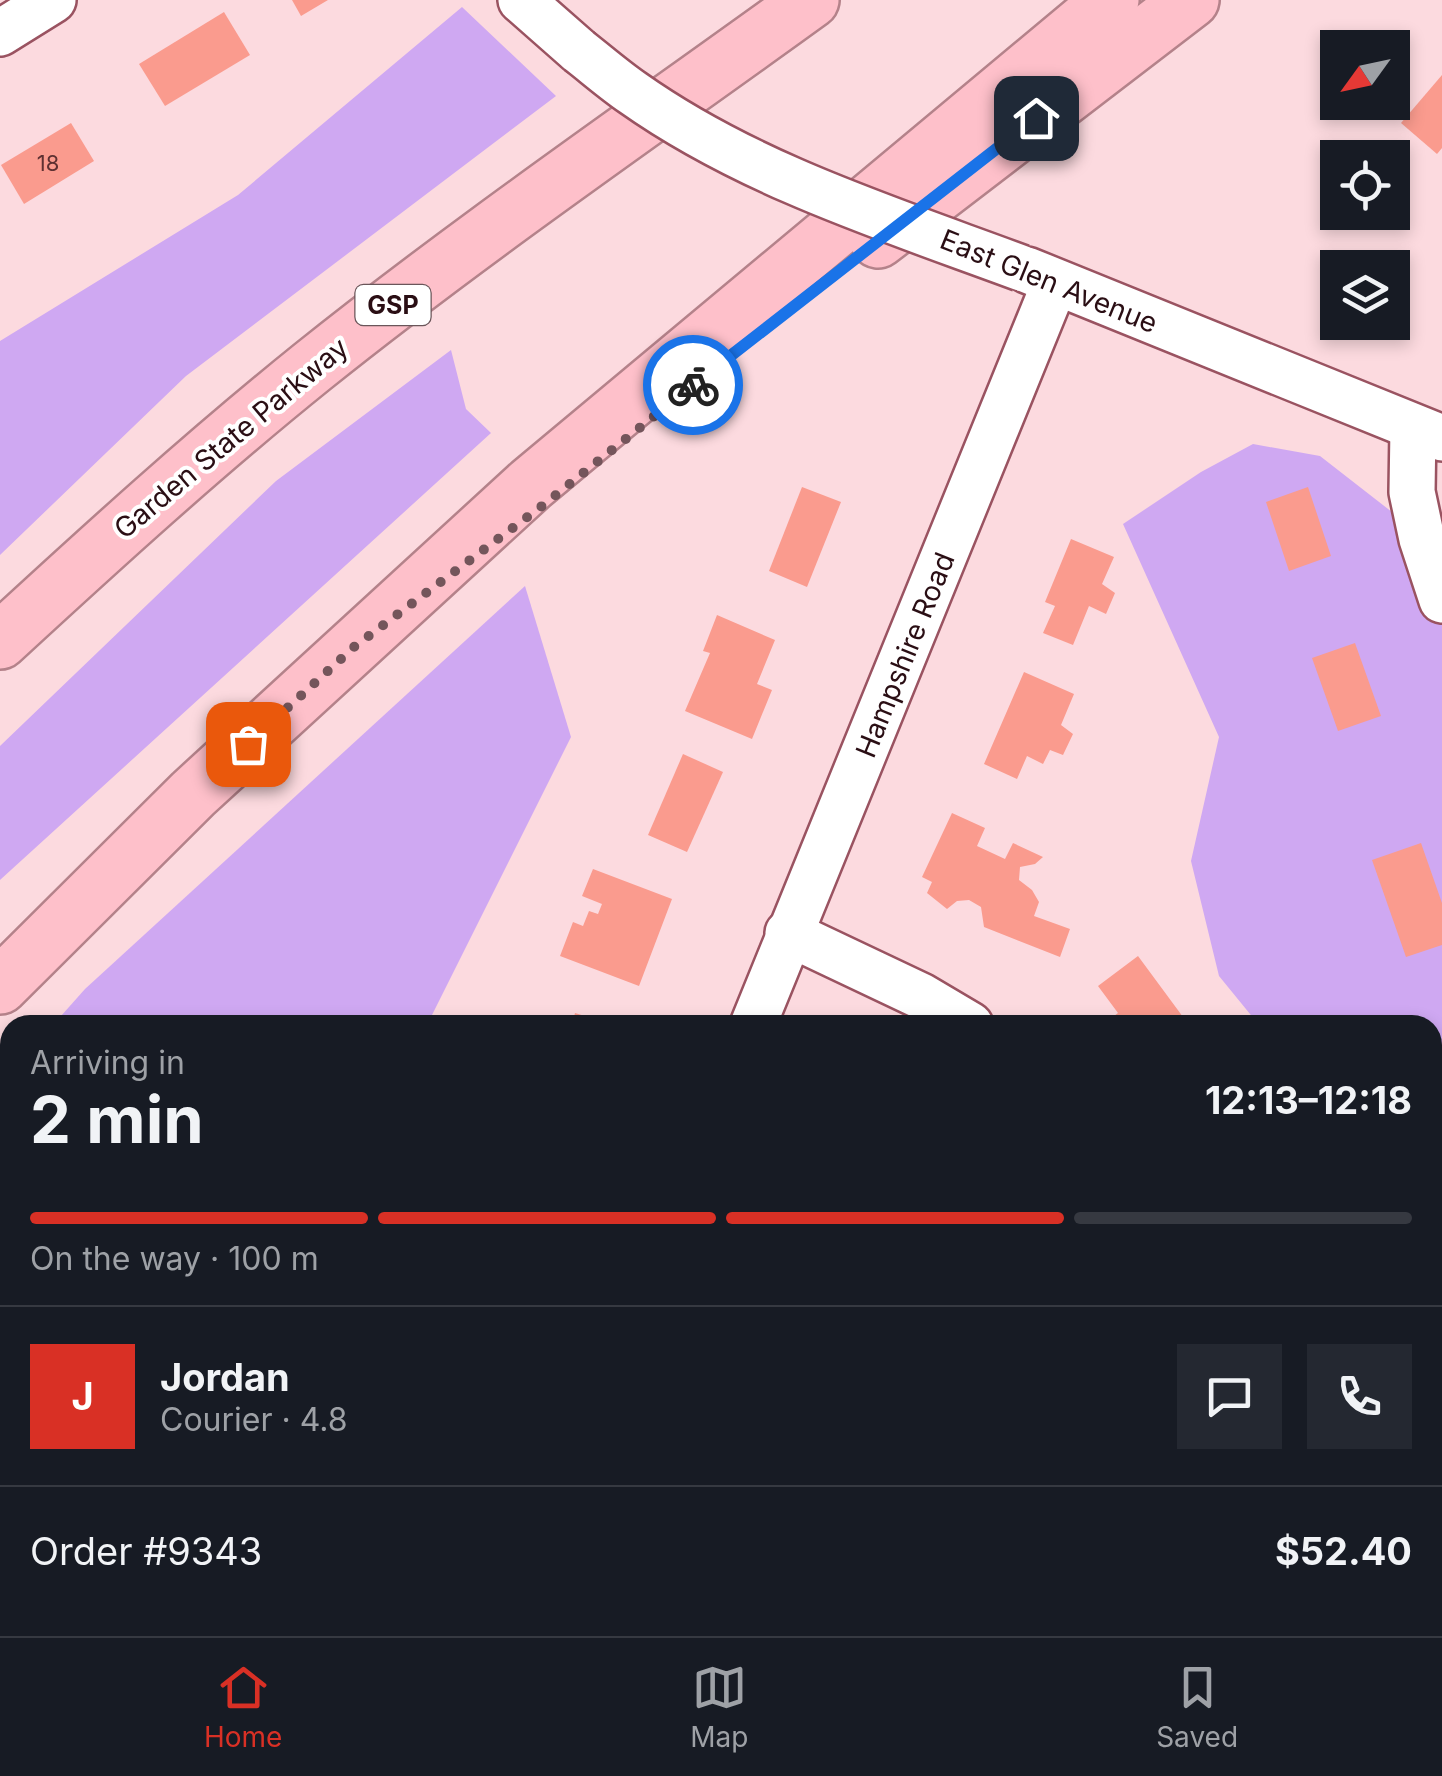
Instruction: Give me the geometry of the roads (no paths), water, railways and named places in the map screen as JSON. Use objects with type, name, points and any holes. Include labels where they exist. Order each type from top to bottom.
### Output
[{"type":"highway","name":"Garden State Parkway","points":[[0,642],[140,513],[310,368],[811,0]]},
{"type":"highway","points":[[0,986],[194,794],[531,484],[1111,0]]},
{"type":"highway","points":[[354,647],[542,506],[974,165],[1191,0]]},
{"type":"street","points":[[0,33],[53,0]]},
{"type":"street","name":"East Glen Avenue","points":[[521,0],[633,94],[781,176],[1428,433]]},
{"type":"street","name":"Hampshire Road","points":[[756,1015],[855,779],[1038,276]]},
{"type":"street","points":[[1428,433],[1412,492],[1442,600]]},
{"type":"street","points":[[788,933],[953,1015]]}]
